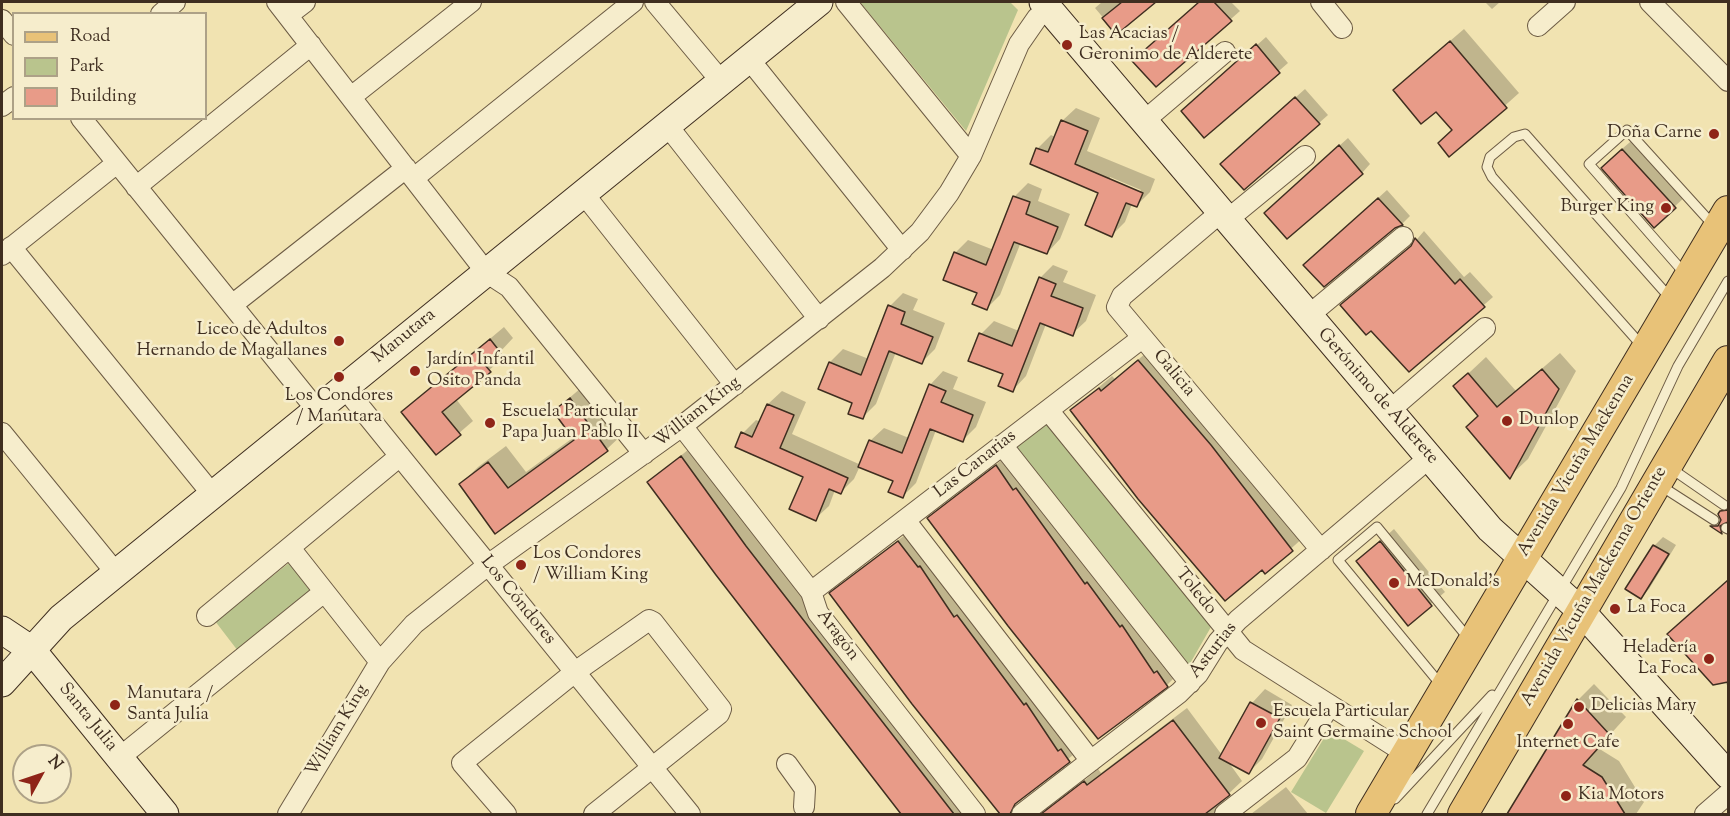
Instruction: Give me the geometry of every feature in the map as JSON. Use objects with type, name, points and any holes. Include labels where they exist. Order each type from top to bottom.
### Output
[{"type":"main road","name":"Manutara","points":[[2,683],[61,618],[819,2]]},
{"type":"main road","name":"Gerónimo de Alderete","points":[[1049,4],[1144,121],[1490,529],[1581,611],[1728,775]]},
{"type":"main road","name":"Avenida Vicuña Mackenna","points":[[1371,814],[1723,221]]},
{"type":"main road","name":"Avenida Vicuña Mackenna Oriente","points":[[1463,814],[1728,361]]},
{"type":"main road","name":"Santa Julia","points":[[2,630],[32,650],[165,814]]},
{"type":"street","points":[[163,12],[175,2]]},
{"type":"street","points":[[305,2],[282,8],[486,272],[509,287],[644,454]]},
{"type":"street","points":[[351,97],[471,2]]},
{"type":"street","points":[[232,305],[410,173],[633,2]]},
{"type":"street","points":[[655,2],[721,81]]},
{"type":"street","points":[[846,2],[971,156]]},
{"type":"street","points":[[1321,2],[1342,28]]},
{"type":"street","points":[[1538,26],[1564,2]]},
{"type":"street","points":[[1650,2],[1728,81]]},
{"type":"street","name":"William King","points":[[288,814],[380,662],[414,624],[488,564],[682,426],[819,319],[902,250],[937,211],[971,156],[1019,44],[1049,4]]},
{"type":"street","points":[[2,20],[12,32]]},
{"type":"street","points":[[136,187],[310,45]]},
{"type":"street","points":[[1144,121],[1225,51]]},
{"type":"street","points":[[749,59],[902,250]]},
{"type":"street","points":[[83,120],[316,410]]},
{"type":"street","points":[[667,125],[819,319]]},
{"type":"street","points":[[1224,216],[1305,156]]},
{"type":"street","points":[[117,163],[6,251],[212,494]]},
{"type":"street","points":[[583,194],[735,385]]},
{"type":"street","name":"Galicia","points":[[1224,216],[1119,299],[1118,310],[1321,550]]},
{"type":"street","points":[[1308,316],[1403,237]]},
{"type":"street","points":[[1389,411],[1485,328]]},
{"type":"street","name":"Las Canarias","points":[[811,592],[1142,338]]},
{"type":"street","name":"Los Cóndores","points":[[344,387],[690,814]]},
{"type":"street","name":"Toledo","points":[[1048,410],[1227,631],[1251,656],[1407,754]]},
{"type":"street","name":"Aragón","points":[[682,426],[811,592],[818,613],[975,814]]},
{"type":"street","points":[[2,433],[116,573]]},
{"type":"street","points":[[1002,445],[1190,683]]},
{"type":"street","points":[[207,616],[400,456]]},
{"type":"street","name":"Asturias","points":[[1022,814],[1190,683],[1227,631],[1429,458]]},
{"type":"street","points":[[905,520],[1091,761]]},
{"type":"street","points":[[290,548],[380,662]]},
{"type":"street","points":[[119,758],[324,592]]},
{"type":"street","points":[[496,811],[462,763],[575,672],[649,620],[721,709],[719,714],[653,769],[594,814]]},
{"type":"street","points":[[1225,814],[1297,758],[1330,705]]},
{"type":"street","points":[[787,764],[805,789],[803,812]]},
{"type":"street","points":[[1705,814],[1728,794]]},
{"type":"lane","points":[[1681,291],[1589,164],[1627,130],[1723,221]]},
{"type":"lane","points":[[1646,350],[1492,177],[1487,167],[1490,157],[1514,137],[1525,134],[1681,291]]},
{"type":"lane","points":[[1427,814],[1633,465],[1678,366],[1728,281]]},
{"type":"lane","points":[[1662,474],[1724,505]]},
{"type":"lane","points":[[1662,474],[1714,520]]},
{"type":"lane","points":[[1445,690],[1338,560],[1377,528],[1472,644]]},
{"type":"lane","points":[[1380,814],[1504,682]]},
{"type":"green space","points":[[860,2],[1010,2],[1018,10],[966,131]]},
{"type":"green space","points":[[1046,420],[1211,627],[1188,667],[1011,446]]},
{"type":"green space","points":[[289,563],[312,593],[238,651],[215,621]]},
{"type":"green space","points":[[1329,730],[1364,751],[1326,813],[1291,792]]},
{"type":"building","points":[[1122,2],[1156,2],[1116,35],[1102,18]]},
{"type":"building","points":[[1199,2],[1214,2],[1232,21],[1156,87],[1132,61]]},
{"type":"building","points":[[1450,41],[1507,108],[1449,157],[1438,143],[1452,130],[1436,112],[1421,124],[1393,90]]},
{"type":"building","points":[[1256,44],[1280,73],[1204,138],[1181,111]]},
{"type":"building","points":[[1295,97],[1320,124],[1244,190],[1220,164]]},
{"type":"building","points":[[1061,120],[1088,131],[1075,164],[1143,193],[1137,207],[1126,203],[1112,237],[1085,225],[1098,193],[1030,164],[1036,148],[1048,152]]},
{"type":"building","points":[[1339,145],[1363,174],[1287,239],[1264,213]]},
{"type":"building","points":[[1622,149],[1676,208],[1654,228],[1601,168]]},
{"type":"building","points":[[1013,196],[1030,202],[1026,214],[1058,227],[1047,254],[1014,242],[987,310],[972,304],[977,293],[943,280],[954,252],[986,265]]},
{"type":"building","points":[[1378,198],[1403,225],[1395,228],[1324,287],[1303,265]]},
{"type":"building","points":[[1415,238],[1455,284],[1460,279],[1485,307],[1409,372],[1371,331],[1366,335],[1340,305],[1411,246]]},
{"type":"building","points":[[1039,277],[1056,284],[1051,296],[1083,308],[1073,336],[1040,323],[1013,392],[998,386],[1003,374],[968,361],[979,333],[1012,346]]},
{"type":"building","points":[[888,305],[905,312],[901,324],[933,337],[922,364],[889,351],[863,419],[848,414],[852,403],[818,389],[829,362],[861,375]]},
{"type":"building","points":[[490,339],[501,353],[485,365],[491,372],[442,412],[461,435],[436,455],[401,412]]},
{"type":"building","points":[[1138,360],[1211,445],[1293,551],[1265,574],[1262,570],[1225,601],[1138,499],[1070,410],[1099,388],[1101,391]]},
{"type":"building","name":"Dunlop","points":[[1542,369],[1559,389],[1510,479],[1466,427],[1478,416],[1453,386],[1468,373],[1497,407]]},
{"type":"building","points":[[929,384],[946,391],[941,402],[973,415],[963,442],[930,429],[903,498],[888,492],[893,481],[858,467],[869,440],[902,453]]},
{"type":"building","points":[[570,398],[608,451],[495,534],[459,484],[488,462],[508,488],[574,440],[553,411]]},
{"type":"building","points":[[767,404],[794,415],[780,448],[848,478],[841,494],[829,489],[816,521],[789,509],[803,477],[735,447],[741,432],[752,437]]},
{"type":"building","points":[[681,456],[746,546],[954,814],[901,814],[716,575],[647,482]]},
{"type":"building","points":[[996,465],[1013,490],[1016,488],[1085,584],[1087,582],[1120,627],[1122,625],[1154,673],[1157,671],[1168,687],[1098,739],[1008,626],[927,518]]},
{"type":"building","points":[[1728,510],[1728,522],[1720,526],[1722,534],[1710,526],[1718,526],[1721,520],[1718,514],[1720,511]]},
{"type":"building","points":[[898,541],[918,567],[920,566],[954,617],[957,615],[1024,705],[1026,703],[1058,751],[1061,749],[1070,762],[1015,804],[1010,814],[1000,814],[912,704],[829,593]]},
{"type":"building","name":"McDonald's","points":[[1380,541],[1432,606],[1408,626],[1356,561]]},
{"type":"building","points":[[1653,545],[1669,554],[1641,599],[1625,589]]},
{"type":"building","name":"Heladería La Foca","points":[[1728,580],[1728,682],[1713,685],[1667,634]]},
{"type":"building","name":"Kia Motors","points":[[1577,699],[1610,735],[1583,765],[1602,777],[1625,814],[1507,814]]},
{"type":"building","points":[[1250,702],[1280,718],[1249,774],[1219,758]]},
{"type":"building","points":[[1173,720],[1230,795],[1205,814],[1041,814],[1084,781],[1087,785]]},
{"type":"place","name":"Las Acacias / Geronimo de Alderete","points":[[1067,45]]},
{"type":"place","name":"Doña Carne","points":[[1714,134]]},
{"type":"place","name":"Burger King","points":[[1666,208]]},
{"type":"place","name":"Liceo de Adultos Hernando de Magallanes","points":[[339,341]]},
{"type":"place","name":"Jardín Infantil Osito Panda","points":[[415,371]]},
{"type":"place","name":"Los Condores / Manutara","points":[[339,377]]},
{"type":"place","name":"Dunlop","points":[[1507,421]]},
{"type":"place","name":"Escuela Particular Papa Juan Pablo II","points":[[490,423]]},
{"type":"place","name":"Los Condores / William King","points":[[521,565]]},
{"type":"place","name":"McDonald's","points":[[1394,583]]},
{"type":"place","name":"La Foca","points":[[1615,609]]},
{"type":"place","name":"Heladería La Foca","points":[[1709,659]]},
{"type":"place","name":"Manutara / Santa Julia","points":[[115,705]]},
{"type":"place","name":"Delicias Mary","points":[[1579,707]]},
{"type":"place","name":"Escuela Particular Saint Germaine School","points":[[1261,723]]},
{"type":"place","name":"Internet Cafe","points":[[1568,724]]},
{"type":"place","name":"Kia Motors","points":[[1566,796]]}]
